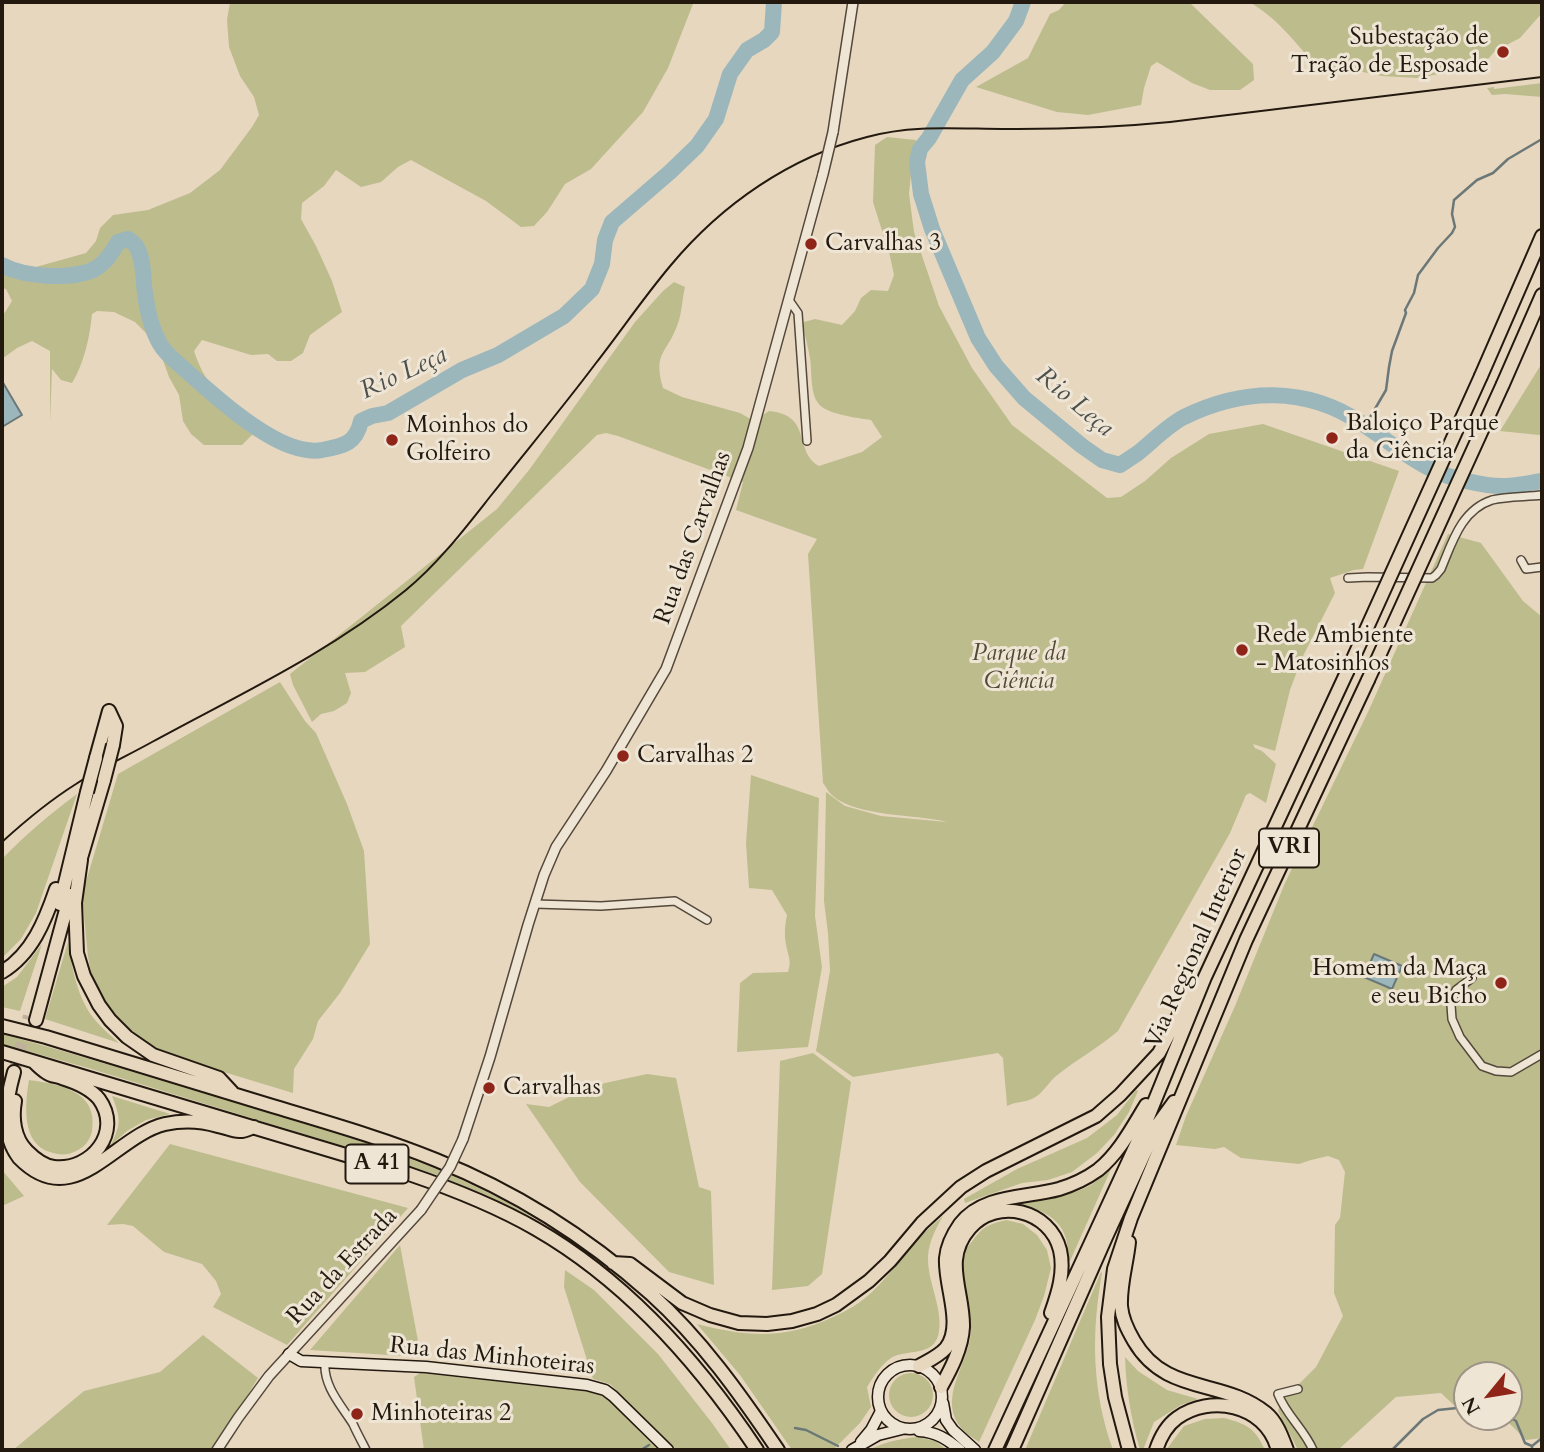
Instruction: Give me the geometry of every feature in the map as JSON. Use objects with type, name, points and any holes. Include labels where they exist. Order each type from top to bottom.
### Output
[{"type":"highway","name":"Via Regional Interior","points":[[995,1450],[1142,1132],[1205,978],[1481,376],[1542,236]]},
{"type":"highway","name":"Via Regional Interior","points":[[1129,1450],[1115,1397],[1110,1364],[1108,1317],[1114,1269],[1131,1219],[1246,940],[1368,680],[1542,295]]},
{"type":"highway","points":[[33,1018],[58,914],[76,857],[104,780],[113,745],[116,726],[109,711],[87,792],[76,857],[77,953],[84,976],[110,1020],[127,1037],[153,1055],[219,1079],[235,1094]]},
{"type":"highway","points":[[2,972],[11,967],[31,946],[45,920],[63,870],[76,857]]},
{"type":"highway","points":[[613,1263],[630,1264],[682,1303],[710,1315],[739,1322],[767,1324],[792,1321],[836,1305],[869,1281],[931,1214],[961,1187],[986,1171],[1096,1116],[1120,1095],[1159,1053],[1187,999],[1205,978]]},
{"type":"highway","name":"A 41","points":[[2,1026],[387,1141],[489,1183],[587,1243],[652,1295],[724,1372],[778,1450]]},
{"type":"highway","name":"A 41","points":[[2,1052],[409,1174],[454,1190],[507,1214],[552,1239],[613,1284],[668,1336],[713,1388],[757,1450]]},
{"type":"highway","points":[[32,1060],[47,1074],[79,1084],[92,1092],[104,1109],[107,1126],[102,1146],[81,1162],[55,1167],[37,1160],[21,1144],[13,1121],[18,1073],[4,1117],[9,1144],[25,1164],[52,1177],[65,1178],[90,1170],[132,1139],[149,1129],[166,1124],[208,1123],[241,1132],[254,1126]]},
{"type":"highway","points":[[919,1366],[937,1356],[946,1348],[951,1338],[953,1312],[946,1257],[950,1240],[959,1225],[969,1214],[980,1208],[1016,1197],[1058,1189],[1096,1171],[1112,1157],[1124,1141],[1164,1075]]},
{"type":"highway","points":[[1013,1450],[1158,1124],[1186,1084]]},
{"type":"highway","points":[[941,1387],[961,1342],[963,1327],[955,1273],[960,1243],[974,1224],[987,1216],[1011,1210],[1035,1217],[1055,1237],[1062,1262],[1058,1292],[1030,1372]]},
{"type":"highway","points":[[1131,1219],[1121,1308],[1125,1325],[1140,1351],[1168,1375],[1250,1402],[1269,1415],[1281,1433],[1287,1450]]},
{"type":"highway","points":[[1156,1450],[1166,1429],[1175,1419],[1206,1405],[1240,1409],[1264,1423],[1278,1450]]},
{"type":"main road","name":"Rua das Minhoteiras","points":[[289,1354],[301,1361],[426,1367],[587,1385],[613,1396],[668,1450]]},
{"type":"main road","points":[[909,1365],[929,1371],[941,1387],[946,1420],[967,1448],[929,1432],[894,1425],[881,1411],[878,1401],[879,1390],[890,1373],[909,1365]]},
{"type":"main road","points":[[854,1449],[878,1435],[928,1424],[940,1410],[942,1402]]},
{"type":"main road","points":[[854,1449],[871,1430],[881,1411]]},
{"type":"street","name":"Rua das Carvalhas","points":[[491,1057],[544,875],[556,847],[606,771],[666,669],[748,448],[833,132],[853,2]]},
{"type":"street","points":[[789,300],[798,313],[807,441]]},
{"type":"street","points":[[1348,578],[1432,578],[1441,569],[1459,528],[1470,514],[1491,500],[1542,495]]},
{"type":"street","points":[[1521,560],[1526,569],[1542,567]]},
{"type":"street","points":[[536,904],[601,905],[675,901],[707,920]]},
{"type":"street","points":[[1472,978],[1456,990],[1451,1005],[1452,1019],[1460,1037],[1482,1066],[1511,1072],[1542,1054]]},
{"type":"street","name":"Rua da Estrada","points":[[217,1450],[270,1376],[421,1210],[450,1167],[463,1139],[491,1057]]},
{"type":"street","points":[[325,1362],[328,1384],[366,1450]]},
{"type":"street","points":[[1298,1389],[1278,1394],[1282,1405],[1313,1450]]},
{"type":"green space","points":[[230,2],[693,4],[668,68],[643,112],[591,169],[565,184],[547,212],[534,226],[521,227],[486,201],[411,160],[381,182],[361,187],[336,170],[324,186],[302,203],[301,219],[332,281],[342,312],[310,335],[303,353],[291,361],[277,361],[268,354],[251,355],[202,340],[194,351],[202,371],[214,389],[261,426],[242,445],[204,445],[191,434],[183,421],[179,395],[159,349],[135,322],[114,312],[97,311],[92,314],[86,350],[72,383],[61,380],[52,369],[50,423],[50,351],[32,341],[2,359],[2,317],[12,301],[6,289],[2,288],[2,259],[25,270],[86,253],[96,241],[100,228],[113,215],[148,210],[190,193],[220,170],[259,115],[254,97],[240,76],[229,47],[227,20]]},
{"type":"green space","points":[[1066,2],[1189,2],[1253,64],[1254,80],[1240,90],[1210,90],[1192,83],[1157,62],[1151,66],[1141,105],[1088,115],[1057,112],[976,87],[1028,58],[1050,14],[1059,10]]},
{"type":"green space","points":[[1249,2],[1542,2],[1542,13],[1520,38],[1495,51],[1489,58],[1461,70],[1417,78],[1382,76],[1349,69],[1344,62],[1333,69],[1318,68],[1278,24]]},
{"type":"green space","points":[[1542,83],[1542,97],[1492,95],[1487,88],[1494,89]]},
{"type":"green space","name":"Parque da Ciência","points":[[887,137],[916,140],[909,194],[914,232],[939,306],[972,368],[1012,425],[1107,498],[1121,497],[1145,481],[1171,458],[1209,434],[1263,424],[1399,471],[1363,569],[1330,578],[1335,593],[1302,658],[1290,690],[1275,751],[1253,744],[1276,764],[1266,803],[1250,793],[1246,795],[1230,833],[1118,1031],[1056,1076],[1037,1096],[1007,1106],[1003,1058],[998,1053],[853,1077],[816,1051],[830,971],[824,901],[826,792],[845,806],[881,816],[947,822],[857,808],[833,796],[823,783],[808,554],[817,539],[736,510],[743,482],[618,436],[606,433],[597,435],[401,626],[405,647],[365,672],[345,673],[351,693],[347,703],[334,711],[321,714],[312,722],[290,674],[497,509],[529,470],[635,322],[674,282],[685,287],[679,321],[660,360],[663,388],[682,397],[740,413],[754,421],[769,411],[783,414],[797,426],[806,452],[819,466],[862,452],[882,437],[871,420],[834,413],[818,403],[812,387],[810,358],[803,325],[804,322],[815,319],[842,325],[855,311],[861,298],[871,290],[888,291],[894,275],[873,202],[875,145]]},
{"type":"green space","points":[[1542,363],[1542,434],[1500,431]]},
{"type":"green space","points":[[1448,534],[1481,543],[1523,601],[1542,617],[1542,1438],[1526,1440],[1517,1431],[1523,1431],[1523,1361],[1453,1361],[1453,1404],[1441,1393],[1396,1397],[1338,1450],[1298,1450],[1278,1411],[1281,1402],[1316,1367],[1343,1316],[1334,1293],[1335,1225],[1340,1218],[1345,1172],[1339,1160],[1328,1156],[1299,1164],[1241,1158],[1224,1147],[1215,1149],[1176,1145],[1285,883],[1368,712]]},
{"type":"green space","points":[[280,682],[316,733],[364,851],[370,944],[340,993],[318,1021],[313,1039],[294,1069],[293,1093],[171,1056],[142,1040],[107,1006],[92,978],[82,895],[118,774]]},
{"type":"green space","points":[[751,775],[819,798],[815,916],[822,967],[808,1047],[737,1052],[740,983],[753,973],[788,972],[790,964],[785,937],[787,915],[772,890],[749,888],[746,843]]},
{"type":"green space","points":[[77,794],[36,913],[21,939],[2,958],[2,859],[38,825]]},
{"type":"green space","points":[[68,942],[84,1002],[95,1020],[119,1043],[45,1019]]},
{"type":"green space","points":[[42,944],[20,1011],[2,1007],[2,987],[17,977]]},
{"type":"green space","points":[[2,1034],[402,1156],[474,1186],[543,1224],[486,1195],[434,1174],[2,1044]]},
{"type":"green space","points":[[813,1053],[851,1082],[822,1274],[808,1286],[772,1290],[780,1061]]},
{"type":"green space","points":[[647,1074],[676,1078],[699,1187],[711,1191],[714,1285],[669,1272],[580,1182],[526,1104],[549,1107],[605,1083]]},
{"type":"green space","points":[[29,1080],[64,1087],[83,1098],[93,1117],[89,1140],[82,1148],[69,1154],[60,1154],[41,1148],[34,1141],[26,1111]]},
{"type":"green space","points":[[1136,1090],[1138,1091],[1129,1112],[1114,1135],[1097,1153],[1072,1172],[1048,1180],[1022,1183],[965,1203],[964,1199],[1017,1169],[1087,1138],[1117,1115]]},
{"type":"green space","points":[[112,1096],[170,1114],[146,1120],[111,1145],[119,1121]]},
{"type":"green space","points":[[170,1144],[408,1208],[287,1345],[213,1307],[221,1294],[216,1281],[202,1264],[164,1252],[133,1226],[107,1225]]},
{"type":"green space","points":[[1109,1166],[1112,1167],[1070,1261],[1066,1238],[1056,1222],[1041,1211],[1020,1204],[1083,1189],[1100,1178]]},
{"type":"green space","points":[[2,1170],[24,1196],[2,1206]]},
{"type":"green space","points":[[943,1216],[933,1235],[928,1256],[940,1326],[935,1343],[924,1350],[897,1355],[884,1364],[867,1387],[871,1407],[860,1423],[833,1450],[792,1450],[740,1375],[697,1324],[733,1332],[766,1334],[798,1330],[833,1317],[869,1295],[919,1238]]},
{"type":"green space","points":[[1006,1220],[1023,1224],[1037,1235],[1047,1250],[1051,1268],[1035,1320],[979,1442],[962,1429],[952,1405],[956,1381],[971,1332],[963,1260],[966,1249],[982,1230]]},
{"type":"green space","points":[[400,1245],[421,1357],[310,1350]]},
{"type":"green space","points":[[565,1270],[594,1290],[658,1354],[731,1450],[677,1450],[610,1384],[593,1379],[564,1287]]},
{"type":"green space","points":[[1101,1272],[1095,1341],[1097,1384],[1113,1450],[1025,1450]]},
{"type":"green space","points":[[203,1335],[258,1378],[214,1450],[13,1450],[84,1391],[160,1372]]},
{"type":"green space","points":[[1125,1357],[1138,1371],[1167,1390],[1198,1399],[1181,1405],[1154,1422],[1143,1450],[1140,1450],[1132,1415]]},
{"type":"green space","points":[[420,1373],[593,1392],[610,1400],[658,1450],[424,1450],[414,1377]]},
{"type":"green space","points":[[911,1373],[927,1379],[933,1395],[927,1411],[911,1417],[895,1411],[889,1395],[895,1379]]},
{"type":"green space","points":[[1224,1418],[1249,1428],[1265,1450],[1166,1450],[1184,1426],[1205,1419]]},
{"type":"green space","points":[[917,1437],[935,1441],[947,1450],[869,1450],[892,1441]]},
{"type":"water","points":[[2,381],[22,415],[2,427]]},
{"type":"water","points":[[1374,954],[1402,966],[1392,989],[1364,977]]},
{"type":"waterway","name":"Rio Leça","points":[[2,265],[34,274],[59,276],[83,273],[101,265],[118,242],[128,239],[136,246],[140,256],[150,319],[162,347],[170,357],[234,411],[277,440],[310,450],[322,450],[348,443],[356,435],[361,421],[388,413],[462,370],[498,355],[564,316],[592,289],[602,264],[605,240],[612,222],[697,146],[716,119],[730,74],[747,50],[772,32],[774,2]]},
{"type":"waterway","name":"Rio Leça","points":[[1023,2],[1016,21],[993,52],[962,80],[920,149],[917,162],[921,194],[932,229],[978,338],[996,366],[1024,398],[1102,460],[1120,465],[1184,417],[1229,400],[1274,395],[1318,402],[1340,411],[1414,460],[1448,476],[1497,486],[1542,481]]},
{"type":"waterway","points":[[1365,426],[1386,390],[1392,351],[1418,275],[1455,227],[1452,214],[1454,200],[1477,180],[1493,173],[1508,159],[1542,139]]},
{"type":"waterway","points":[[1392,1450],[1423,1419],[1438,1410],[1453,1408]]},
{"type":"waterway","points":[[795,1428],[806,1430],[838,1446]]},
{"type":"waterway","points":[[1520,1431],[1525,1443],[1532,1446]]},
{"type":"waterway","points":[[1532,1450],[1532,1446],[1542,1438]]},
{"type":"waterway","points":[[641,1450],[649,1445]]},
{"type":"tunnel","points":[[14,1072],[29,1016]]},
{"type":"tram line","points":[[2,842],[47,804],[85,778],[314,653],[377,613],[406,590],[462,532],[571,396],[661,277],[691,243],[735,203],[785,170],[811,157],[867,137],[905,130],[1056,129],[1151,124],[1542,77]]},
{"type":"place","name":"Subestação de Tração de Esposade","points":[[1503,52]]},
{"type":"place","name":"Carvalhas 3","points":[[811,244]]},
{"type":"place","name":"Baloiço Parque da Ciência","points":[[1332,438]]},
{"type":"place","name":"Moinhos do Golfeiro","points":[[392,440]]},
{"type":"place","name":"Rede Ambiente - Matosinhos","points":[[1242,650]]},
{"type":"place","name":"Carvalhas 2","points":[[623,756]]},
{"type":"place","name":"Homem da Maça e seu Bicho","points":[[1501,983]]},
{"type":"place","name":"Carvalhas","points":[[489,1088]]},
{"type":"place","name":"Minhoteiras 2","points":[[357,1414]]}]
